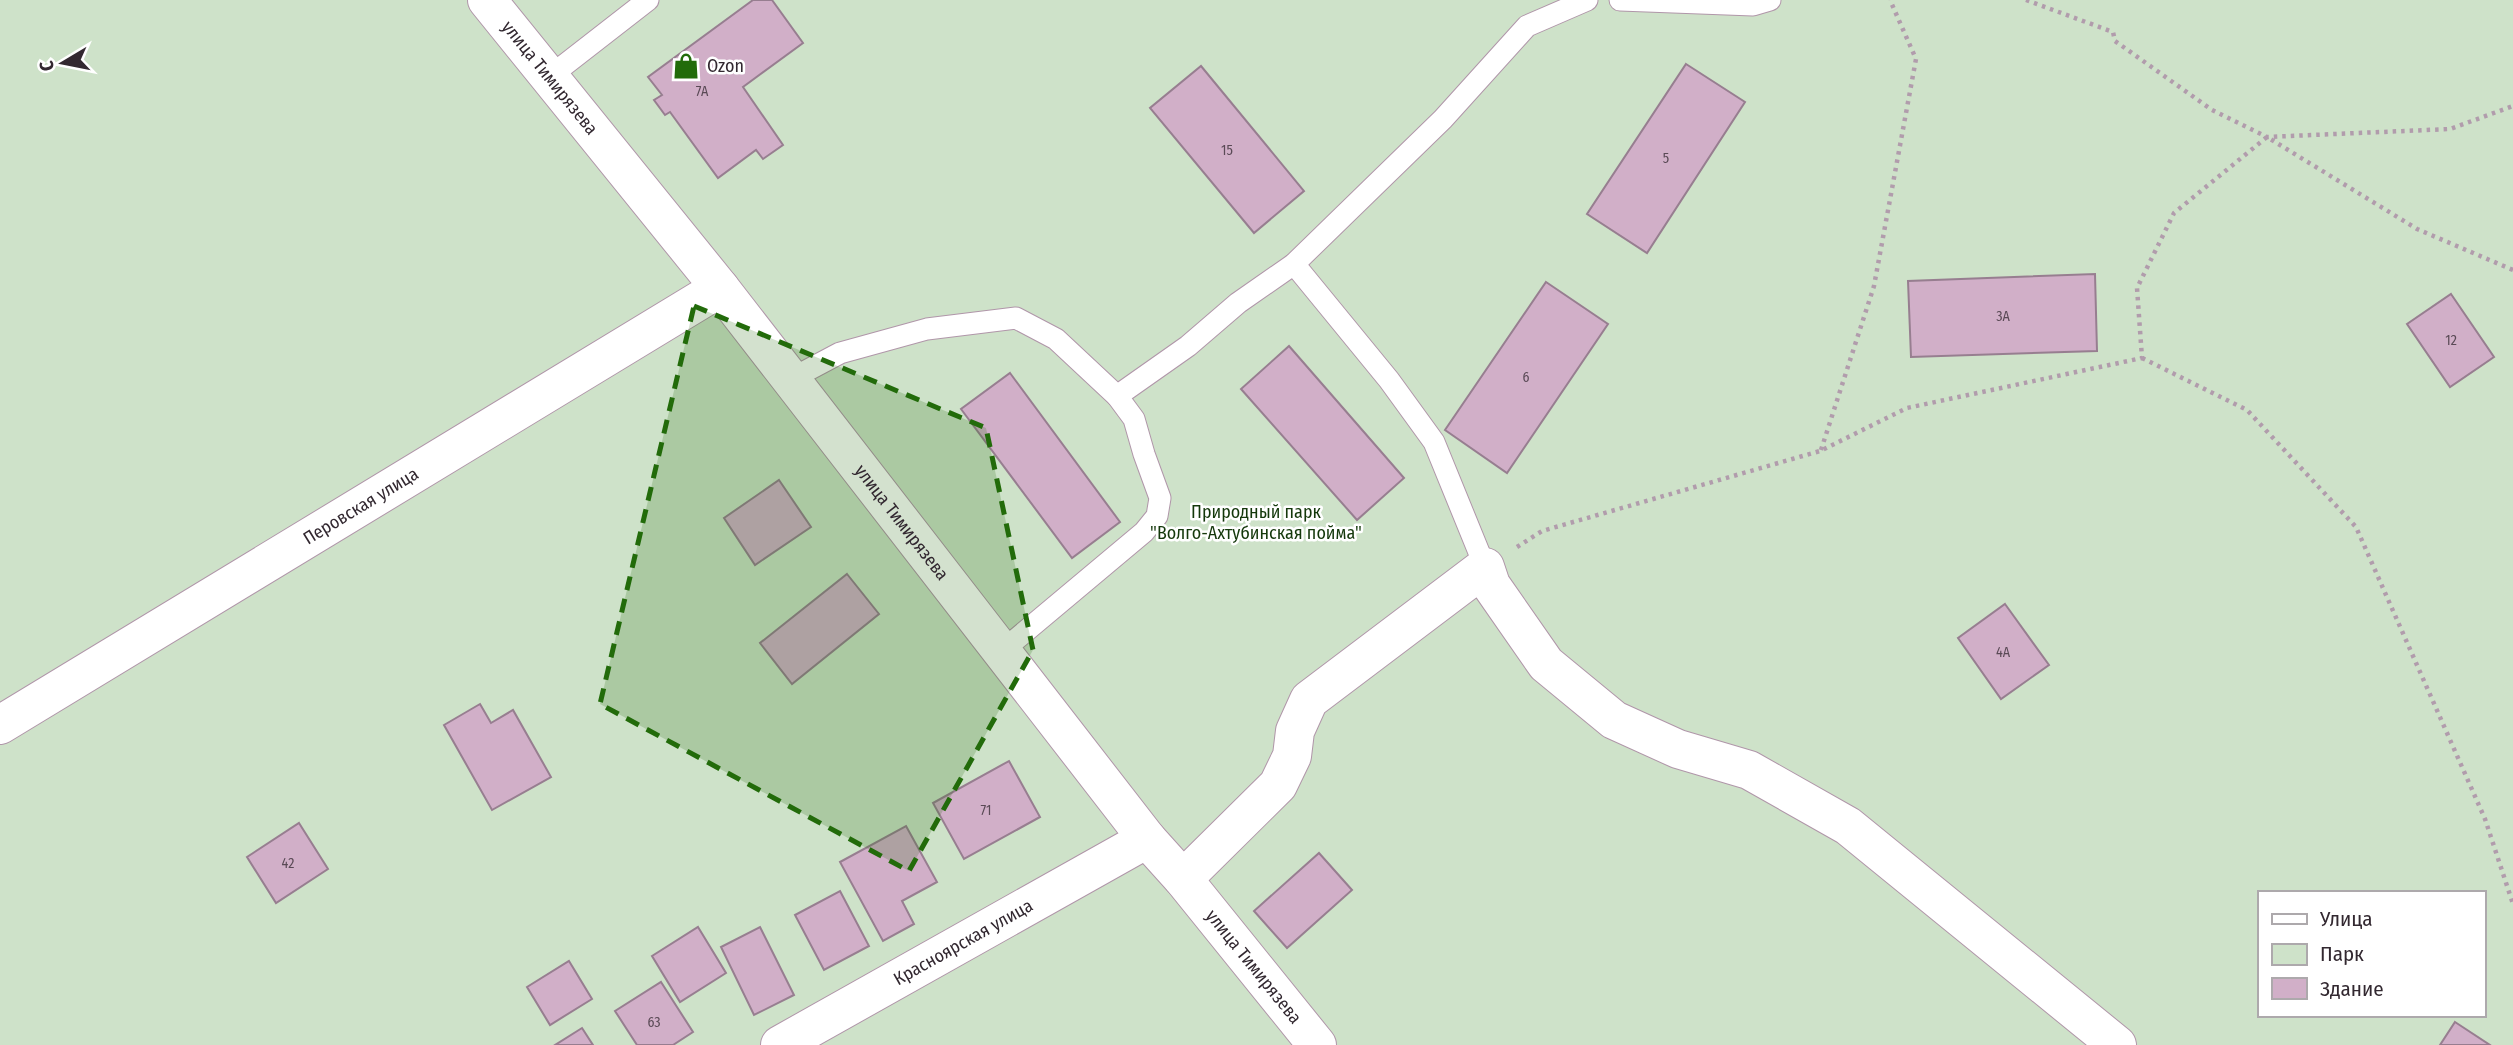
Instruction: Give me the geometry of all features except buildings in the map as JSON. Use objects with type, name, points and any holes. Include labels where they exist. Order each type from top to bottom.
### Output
[{"type":"street","name":"улица Тимирязева","points":[[487,0],[720,288],[1147,839],[1183,879],[1317,1045]]},
{"type":"street","name":"Перовская улица","points":[[0,725],[720,288]]},
{"type":"street","points":[[1183,879],[1278,785],[1292,756],[1295,731],[1309,700],[1485,567],[1491,585],[1546,663],[1615,720],[1678,748],[1749,770],[1848,826],[2117,1045]]},
{"type":"street","name":"Красноярская улица","points":[[780,1045],[1147,839]]},
{"type":"lane","points":[[550,77],[648,0]]},
{"type":"lane","points":[[1117,396],[1188,346],[1238,303],[1294,264],[1443,119],[1527,26],[1587,0]]},
{"type":"lane","points":[[1620,0],[1753,5],[1770,0]]},
{"type":"lane","points":[[1294,264],[1389,380],[1434,442],[1485,567]]},
{"type":"lane","points":[[791,379],[840,353],[914,332],[1016,318],[1056,339],[1117,396],[1134,419],[1160,498],[1157,516],[1144,532],[1002,651]]},
{"type":"path","points":[[1820,451],[1874,286],[1916,59],[1890,0]]},
{"type":"path","points":[[2026,0],[2113,32],[2115,41],[2211,110],[2267,137],[2417,229],[2513,270]]},
{"type":"path","points":[[2142,358],[2137,288],[2174,213],[2267,137],[2450,129],[2513,106]]},
{"type":"path","points":[[1485,567],[1542,531],[1820,451],[1907,408],[2142,358],[2247,410],[2356,527],[2485,819],[2513,904]]},
{"type":"highlighted area","points":[[694,306],[986,428],[1033,650],[909,871],[600,704]]},
{"type":"green space","name":"Природный парк \"Волго-Ахтубинская пойма\"","points":[[0,0],[2513,0],[2513,1045],[0,1045]]},
{"type":"place","name":"Ozon","points":[[686,66]]}]
